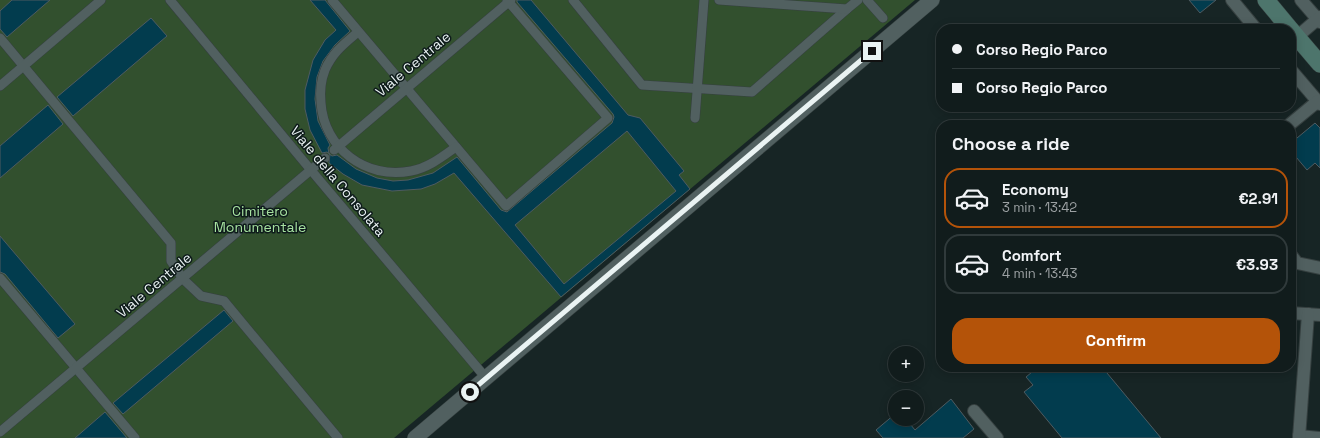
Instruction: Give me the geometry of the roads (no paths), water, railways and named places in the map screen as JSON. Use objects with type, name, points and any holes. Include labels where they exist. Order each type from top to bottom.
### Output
[{"type":"main road","points":[[1269,1],[1285,24]]},
{"type":"main road","points":[[1296,38],[1320,64]]},
{"type":"street","points":[[0,86],[101,0]]},
{"type":"street","name":"Viale della Consolata","points":[[170,0],[486,378]]},
{"type":"street","points":[[332,0],[506,206],[608,118],[509,1]]},
{"type":"street","points":[[573,0],[642,85],[752,92],[858,0]]},
{"type":"street","points":[[694,118],[704,0]]},
{"type":"street","points":[[719,0],[846,10]]},
{"type":"street","points":[[867,0],[883,18]]},
{"type":"street","points":[[415,438],[932,0]]},
{"type":"street","points":[[1232,0],[1252,24]]},
{"type":"street","points":[[1296,32],[1319,20],[1301,0]]},
{"type":"street","name":"Viale Centrale","points":[[336,149],[509,1]]},
{"type":"street","points":[[358,32],[337,50],[324,72],[322,86],[322,113],[336,149],[354,161],[372,168],[391,172],[411,171],[434,163],[456,147]]},
{"type":"street","points":[[0,38],[171,243],[171,261],[183,279],[200,296],[224,301],[338,438]]},
{"type":"street","points":[[1296,76],[1319,103],[1296,120]]},
{"type":"street","name":"Viale Centrale","points":[[0,432],[183,279],[310,169],[325,158]]},
{"type":"street","points":[[1296,261],[1298,263],[1320,268]]},
{"type":"street","points":[[0,278],[135,438]]},
{"type":"street","points":[[1296,313],[1314,315],[1299,437],[1319,438]]},
{"type":"street","points":[[974,410],[997,438]]},
{"type":"park label","name":"Cimitero Monumentale","points":[[260,220]]}]
